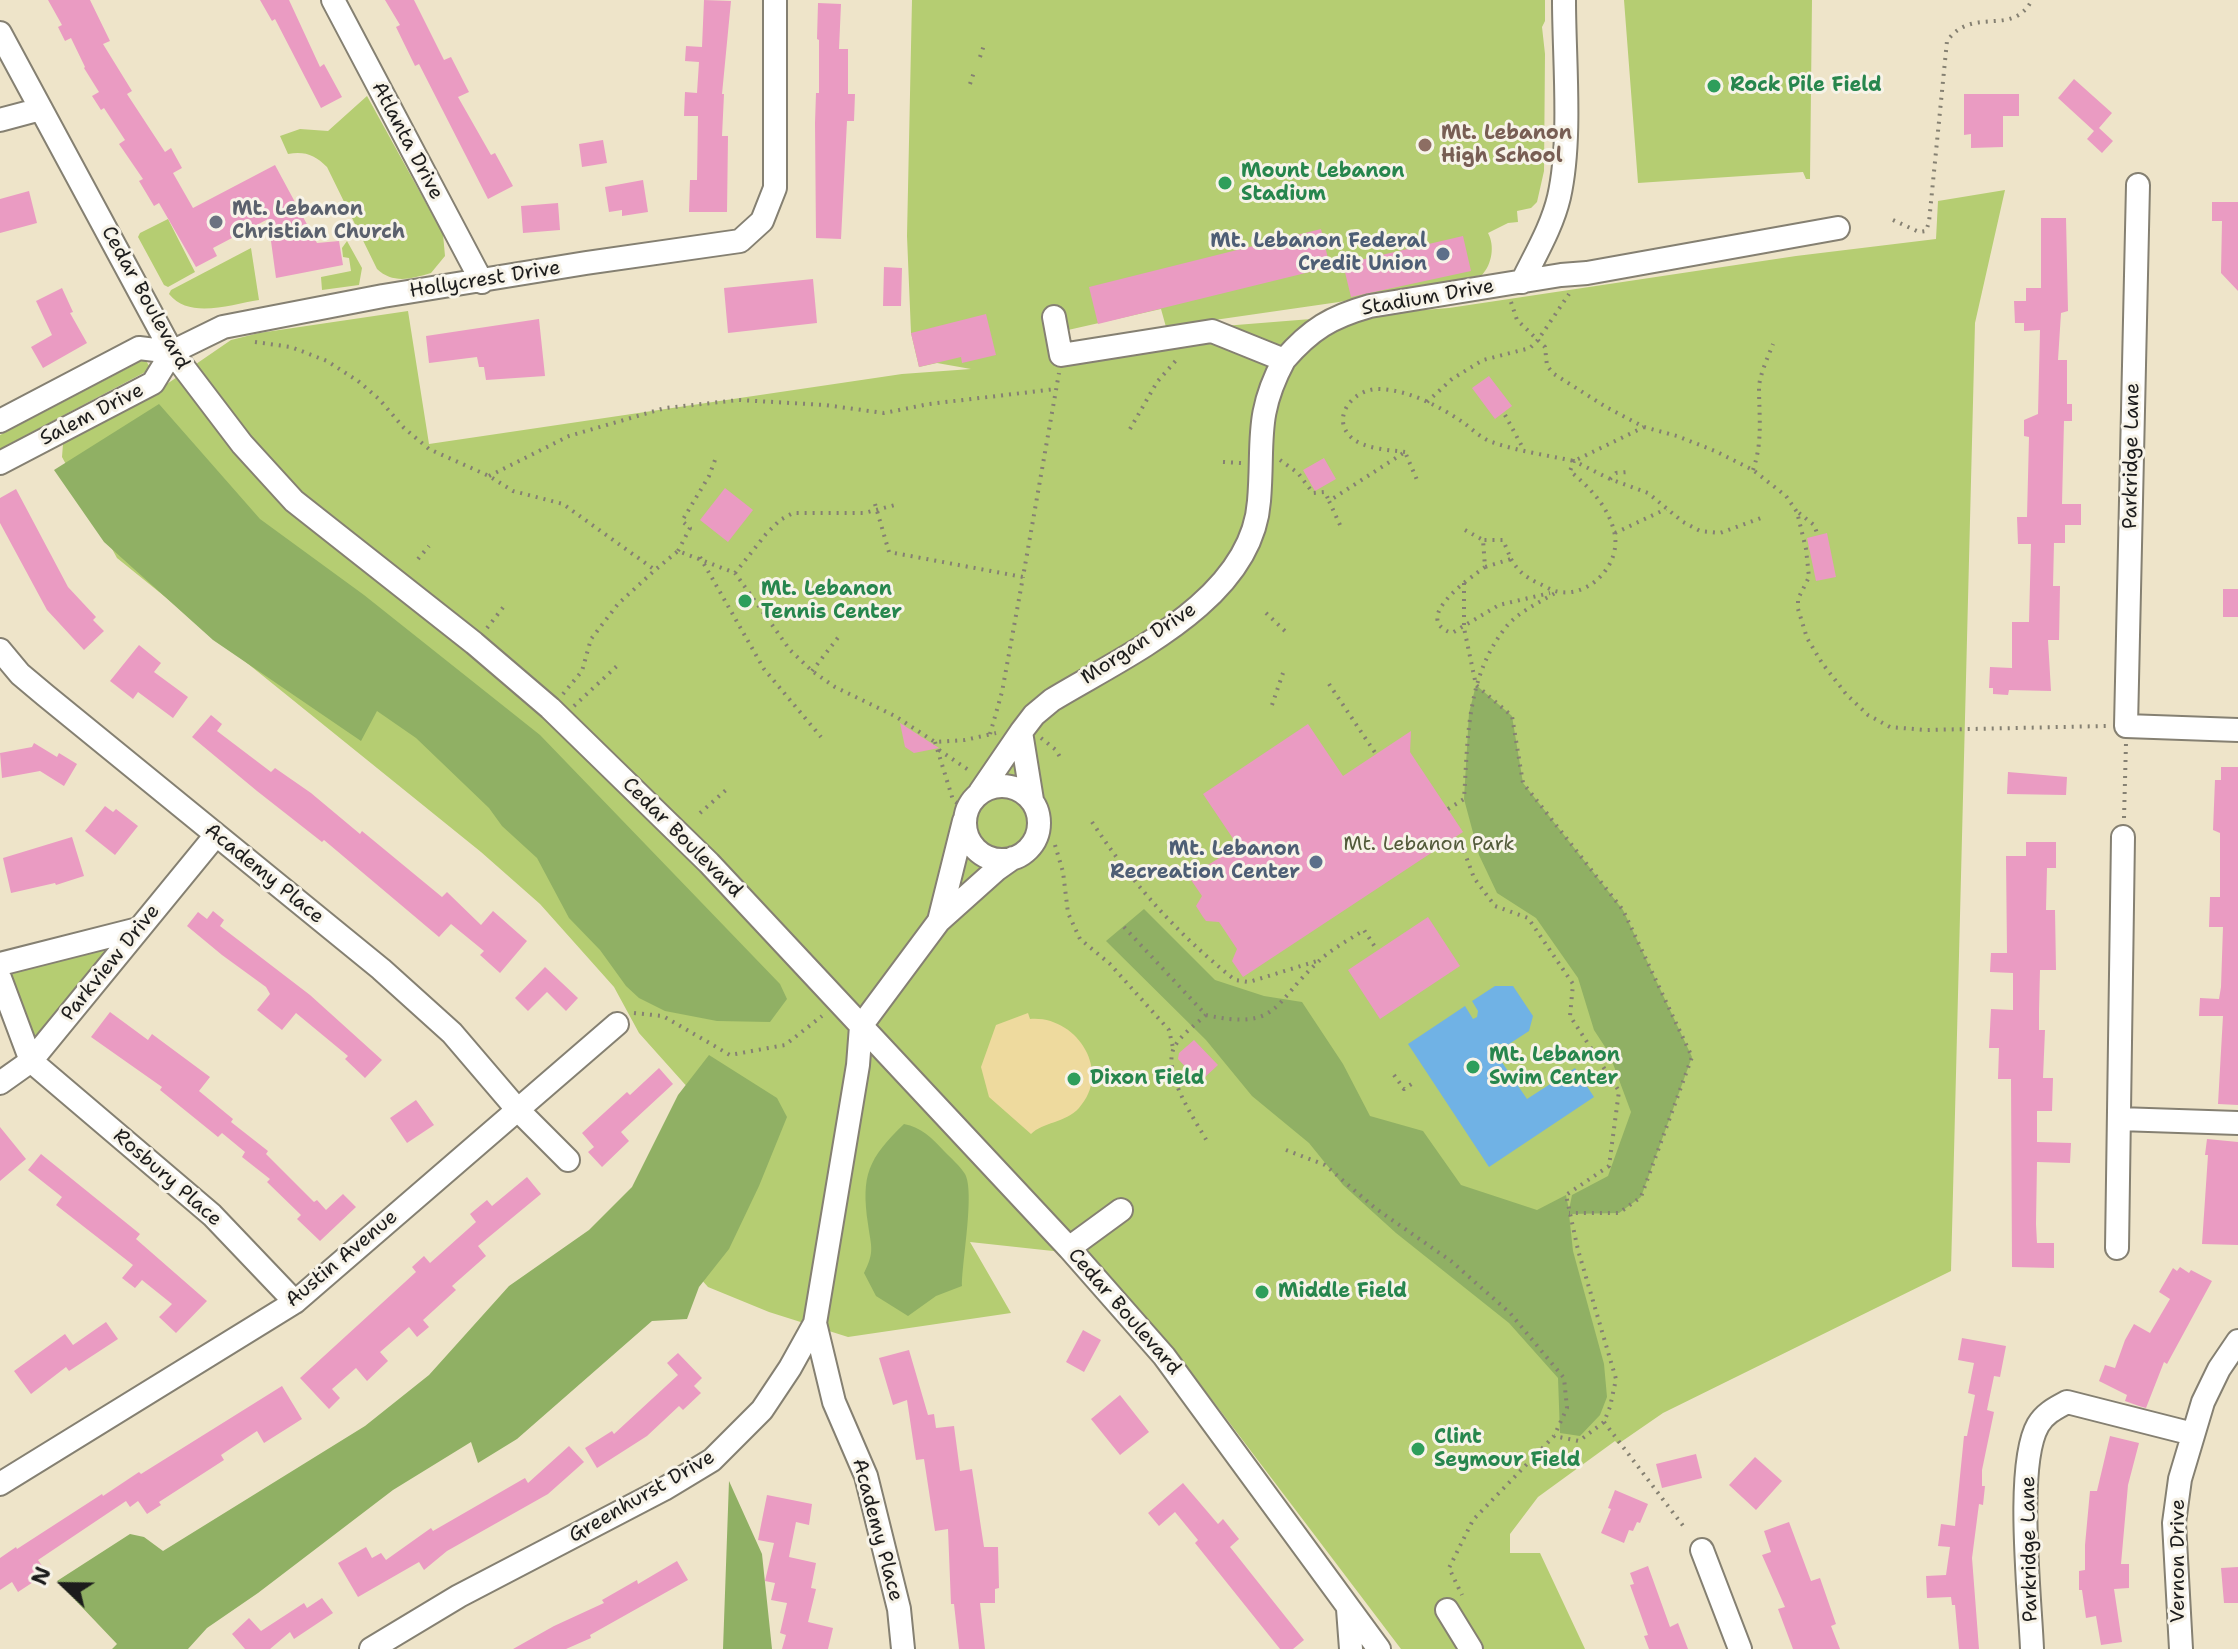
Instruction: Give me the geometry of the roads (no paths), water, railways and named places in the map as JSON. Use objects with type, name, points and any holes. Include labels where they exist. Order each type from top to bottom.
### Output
[{"type":"street","name":"Atlanta Drive","points":[[333,0],[482,282]]},
{"type":"street","name":"Hollycrest Drive","points":[[172,352],[223,327],[383,296],[740,241],[762,221],[775,188],[775,0]]},
{"type":"street","name":"Stadium Drive","points":[[1516,290],[1551,222],[1559,196],[1565,129],[1564,0]]},
{"type":"street","name":"Cedar Boulevard","points":[[0,33],[172,352],[242,444],[294,501],[474,643],[556,713],[709,863],[1069,1248],[1164,1356],[1379,1649]]},
{"type":"street","points":[[0,120],[41,109]]},
{"type":"street","name":"Parkridge Lane","points":[[2138,185],[2126,726],[2238,730]]},
{"type":"street","name":"Stadium Drive","points":[[1284,360],[1303,338],[1320,325],[1345,313],[1428,295],[1516,290],[1838,228]]},
{"type":"street","points":[[1054,317],[1061,355],[1212,331],[1284,360]]},
{"type":"street","name":"Salem Drive","points":[[0,421],[139,348],[172,352],[153,383],[0,463]]},
{"type":"street","name":"Morgan Drive","points":[[939,921],[971,807],[1034,715],[1052,700],[1191,613],[1239,563],[1250,539],[1259,504],[1262,415],[1271,384],[1284,360]]},
{"type":"street","name":"Academy Place","points":[[0,650],[10,678],[216,835],[381,969],[452,1033],[517,1109],[568,1160]]},
{"type":"street","points":[[1020,734],[1032,800],[1037,811],[1037,834],[1032,845],[1013,858],[990,858],[971,843],[971,807],[990,787],[1013,787],[1032,800]]},
{"type":"street","name":"Parkview Drive","points":[[0,1083],[31,1061],[216,835]]},
{"type":"street","points":[[2117,1248],[2123,837]]},
{"type":"street","name":"Morgan Drive","points":[[861,1026],[939,921],[1013,858]]},
{"type":"street","points":[[0,964],[138,929]]},
{"type":"street","points":[[0,978],[31,1061]]},
{"type":"street","name":"Austin Avenue","points":[[0,1484],[295,1302],[617,1024]]},
{"type":"street","name":"Greenhurst Drive","points":[[371,1649],[459,1596],[652,1496],[712,1460],[762,1410],[815,1323],[858,1065],[861,1026]]},
{"type":"street","name":"Rosbury Place","points":[[31,1061],[212,1215],[295,1302]]},
{"type":"street","points":[[2119,1119],[2238,1123]]},
{"type":"street","points":[[1069,1248],[1121,1210]]},
{"type":"street","name":"Academy Place","points":[[815,1323],[834,1402],[866,1476],[899,1609],[903,1649]]},
{"type":"street","name":"Vernon Drive","points":[[2181,1649],[2174,1523],[2180,1479],[2203,1402],[2219,1369],[2238,1341]]},
{"type":"street","name":"Parkridge Lane","points":[[2032,1649],[2025,1486],[2029,1456],[2038,1426],[2049,1412],[2067,1402],[2193,1434]]},
{"type":"street","points":[[1702,1550],[1740,1649]]},
{"type":"street","points":[[1348,1608],[1351,1649]]},
{"type":"street","points":[[1447,1610],[1471,1649]]},
{"type":"water","points":[[1495,986],[1513,986],[1533,1016],[1529,1031],[1506,1046],[1500,1044],[1493,1049],[1527,1099],[1575,1068],[1594,1097],[1489,1167],[1408,1044],[1465,1006],[1473,1019],[1477,1017],[1478,1011],[1472,1001]]},
{"type":"place","name":"Rock Pile Field","points":[[1714,86]]},
{"type":"place","name":"Mt. Lebanon High School","points":[[1425,145]]},
{"type":"place","name":"Mount Lebanon Stadium","points":[[1225,183]]},
{"type":"place","name":"Mt. Lebanon Christian Church","points":[[216,222]]},
{"type":"place","name":"Mt. Lebanon Federal Credit Union","points":[[1443,254]]},
{"type":"place","name":"Mt. Lebanon Tennis Center","points":[[745,601]]},
{"type":"place","name":"Mt. Lebanon Recreation Center","points":[[1316,862]]},
{"type":"place","name":"Mt. Lebanon Swim Center","points":[[1473,1067]]},
{"type":"place","name":"Dixon Field","points":[[1074,1079]]},
{"type":"place","name":"Middle Field","points":[[1262,1292]]},
{"type":"place","name":"Clint Seymour Field","points":[[1418,1449]]},
{"type":"park label","name":"Mt. Lebanon Park","points":[[1429,845]]}]
